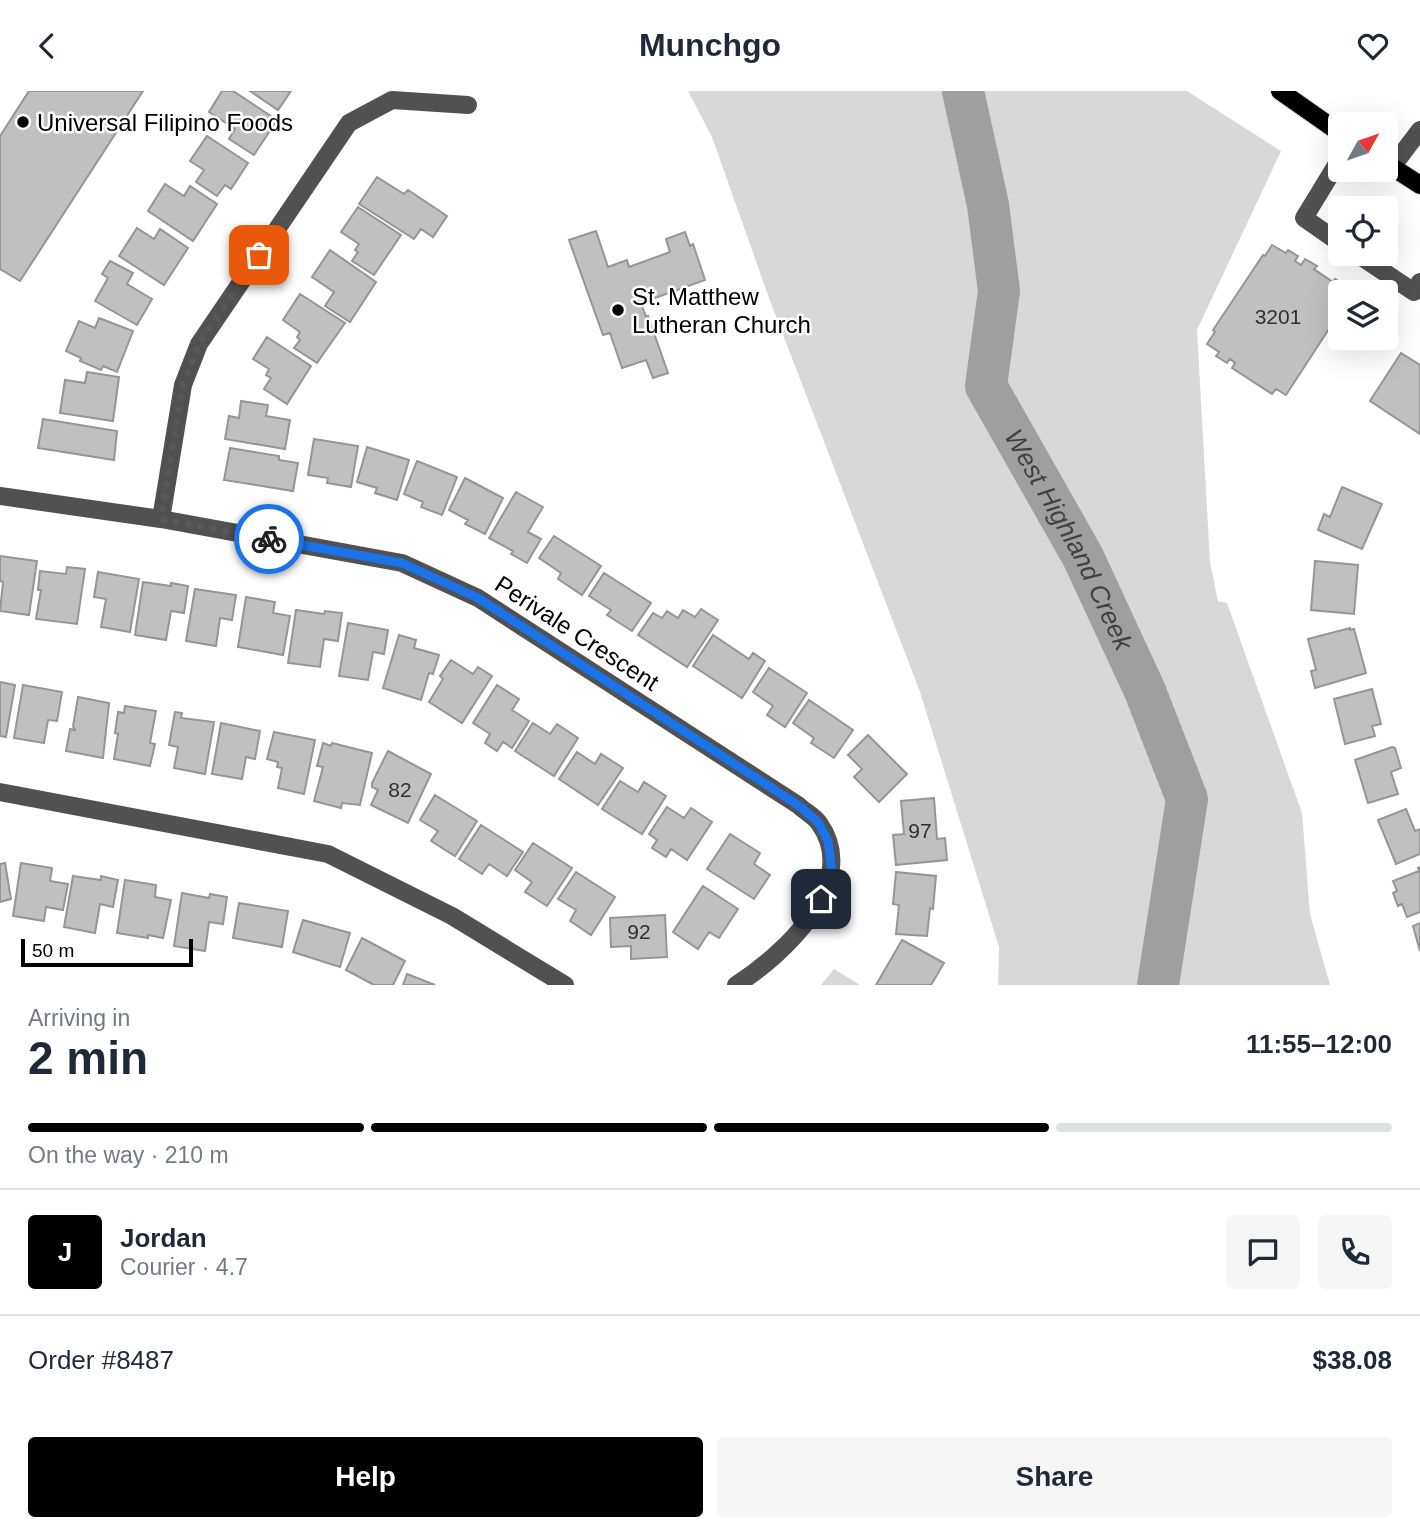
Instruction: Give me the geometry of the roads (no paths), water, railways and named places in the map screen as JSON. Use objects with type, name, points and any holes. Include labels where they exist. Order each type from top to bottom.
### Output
[{"type":"main road","points":[[1280,91],[1328,125]]},
{"type":"main road","points":[[1398,171],[1420,185]]},
{"type":"street","points":[[161,519],[183,385],[199,344],[349,123],[392,100],[462,98]]},
{"type":"street","points":[[1398,155],[1420,130]]},
{"type":"street","points":[[1328,179],[1304,218],[1328,235]]},
{"type":"street","points":[[1375,266],[1414,292],[1420,282]]},
{"type":"street","name":"Perivale Crescent","points":[[0,496],[161,519],[402,563],[478,598],[798,805],[818,822],[828,841],[832,872],[821,899],[785,948],[761,969],[736,985]]},
{"type":"street","points":[[0,792],[328,854],[452,916],[565,985]]},
{"type":"waterway","name":"West Highland Creek","points":[[963,91],[988,205],[999,291],[986,386],[1083,557],[1145,691],[1187,799],[1158,985]]},
{"type":"place","name":"Universal Filipino Foods","points":[[23,122]]},
{"type":"place","name":"St. Matthew Lutheran Church","points":[[618,310]]}]
